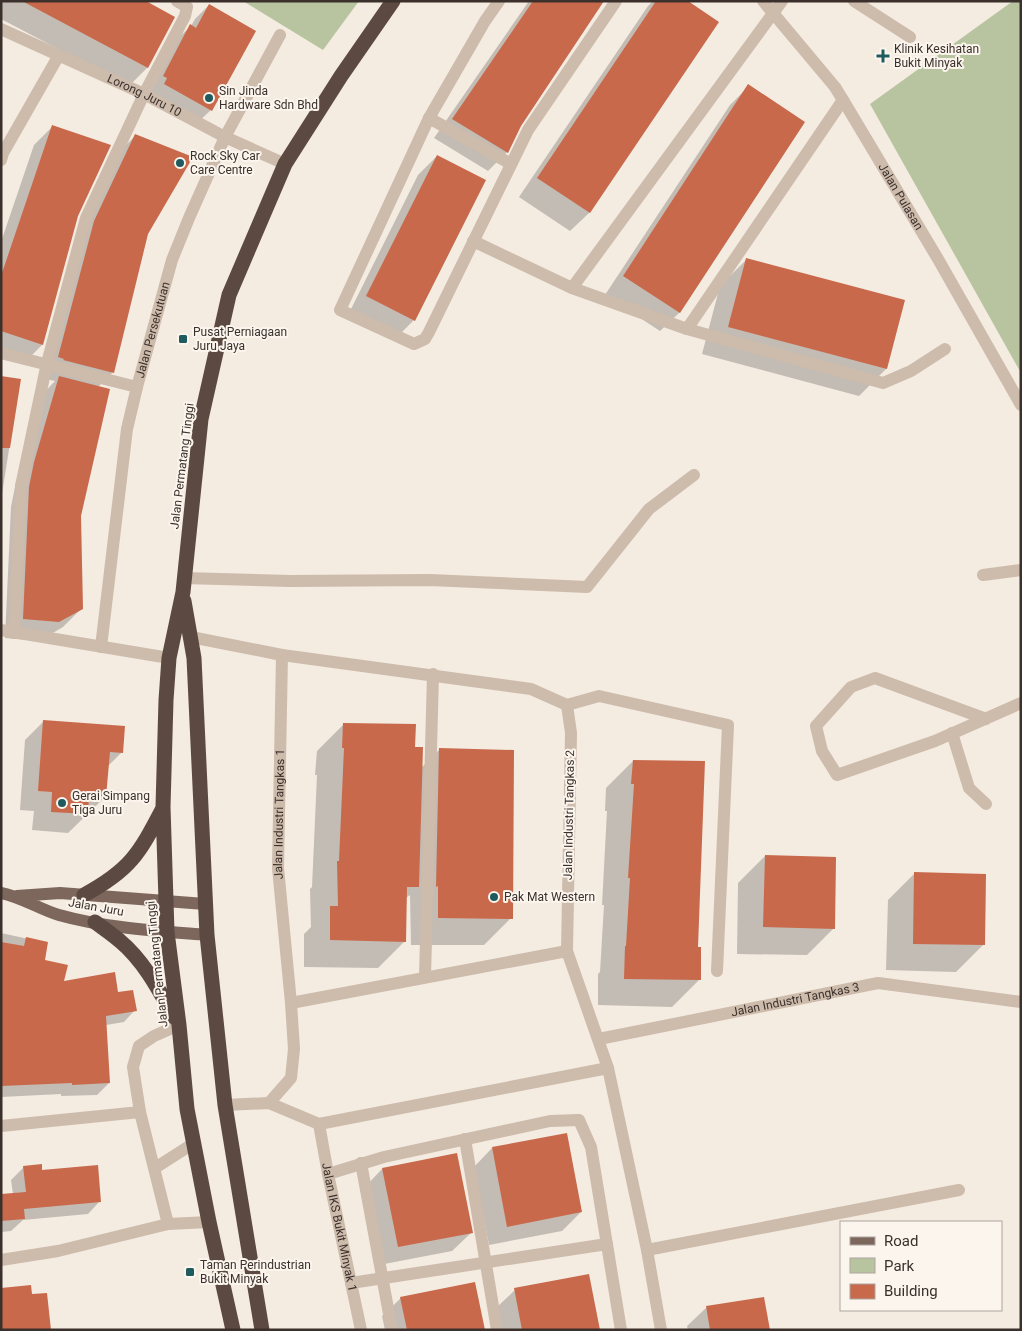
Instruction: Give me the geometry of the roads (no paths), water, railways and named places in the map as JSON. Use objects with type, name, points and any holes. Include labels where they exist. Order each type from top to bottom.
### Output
[{"type":"highway","name":"Jalan Permatang Tinggi","points":[[234,1330],[209,1222],[187,1110],[167,932],[163,807],[169,658],[183,585],[201,418],[229,295],[285,164],[341,76],[394,1]]},
{"type":"highway","name":"Jalan Permatang Tinggi","points":[[183,585],[194,658],[198,701],[207,935],[225,1105],[262,1330]]},
{"type":"highway","points":[[84,895],[106,883],[128,866],[143,847],[163,807]]},
{"type":"highway","points":[[95,922],[121,941],[140,962],[156,985],[178,1025]]},
{"type":"main road","name":"Jalan Juru","points":[[1,893],[14,896],[58,914],[95,922],[167,932],[207,935]]},
{"type":"main road","name":"Jalan Juru","points":[[14,896],[60,893],[205,904]]},
{"type":"street","points":[[169,658],[8,632],[21,486],[47,363],[86,218],[144,94],[184,16],[187,7],[177,1]]},
{"type":"street","points":[[499,1],[485,21],[429,118],[340,310],[414,344],[425,339],[528,130],[616,1]]},
{"type":"street","name":"Jalan Pulasan","points":[[763,1],[835,87],[938,259],[1021,405]]},
{"type":"street","points":[[572,288],[782,1]]},
{"type":"street","points":[[854,1],[910,37]]},
{"type":"street","name":"Lorong Juru 10","points":[[1,29],[144,94],[224,137],[285,164]]},
{"type":"street","name":"Jalan Persekutuan","points":[[101,647],[127,429],[136,387],[172,260],[224,137],[280,34]]},
{"type":"street","points":[[1,160],[3,153],[59,55]]},
{"type":"street","points":[[687,329],[843,100]]},
{"type":"street","points":[[429,118],[511,164]]},
{"type":"street","points":[[473,241],[572,288],[687,329],[882,382],[911,371],[946,349]]},
{"type":"street","points":[[1,353],[47,363],[136,387]]},
{"type":"street","points":[[183,585],[290,581],[430,580],[587,587],[650,509],[694,475]]},
{"type":"street","points":[[983,575],[1021,570]]},
{"type":"street","points":[[191,637],[282,655],[530,688],[567,705],[599,696],[728,725],[716,971]]},
{"type":"street","name":"Jalan Industri Tangkas 1","points":[[269,1104],[291,1078],[294,1049],[278,868],[282,655]]},
{"type":"street","points":[[425,977],[434,674]]},
{"type":"street","points":[[986,718],[875,678],[851,687],[816,726],[822,751],[837,775],[934,741],[1021,703]]},
{"type":"street","name":"Jalan Industri Tangkas 2","points":[[567,705],[571,732],[567,951],[608,1068],[647,1250],[661,1330]]},
{"type":"street","points":[[952,733],[969,788],[986,804]]},
{"type":"street","points":[[291,1003],[567,951]]},
{"type":"street","name":"Jalan Industri Tangkas 3","points":[[599,1040],[878,983],[1021,1002]]},
{"type":"street","points":[[168,1224],[140,1112],[133,1067],[139,1046],[154,1036],[178,1025]]},
{"type":"street","points":[[225,1105],[269,1104],[319,1124],[608,1068]]},
{"type":"street","points":[[1,1126],[140,1112]]},
{"type":"street","points":[[328,1174],[384,1157],[465,1139],[550,1121],[579,1120],[591,1147],[621,1330]]},
{"type":"street","name":"Jalan IKS Bukit Minyak 1","points":[[319,1124],[361,1330]]},
{"type":"street","points":[[465,1139],[497,1330]]},
{"type":"street","points":[[155,1168],[194,1143]]},
{"type":"street","points":[[361,1163],[392,1330]]},
{"type":"street","points":[[647,1250],[959,1190]]},
{"type":"street","points":[[1,1260],[58,1251],[168,1224],[209,1222]]},
{"type":"street","points":[[351,1283],[607,1244]]},
{"type":"place","name":"Klinik Kesihatan Bukit Minyak","points":[[883,56]]},
{"type":"place","name":"Sin Jinda Hardware Sdn Bhd","points":[[209,98]]},
{"type":"place","name":"Rock Sky Car Care Centre","points":[[180,163]]},
{"type":"place","name":"Pusat Perniagaan Juru Jaya","points":[[183,339]]},
{"type":"place","name":"Gerai Simpang Tiga Juru","points":[[62,803]]},
{"type":"place","name":"Pak Mat Western","points":[[494,897]]},
{"type":"place","name":"Taman Perindustrian Bukit Minyak","points":[[190,1272]]}]
